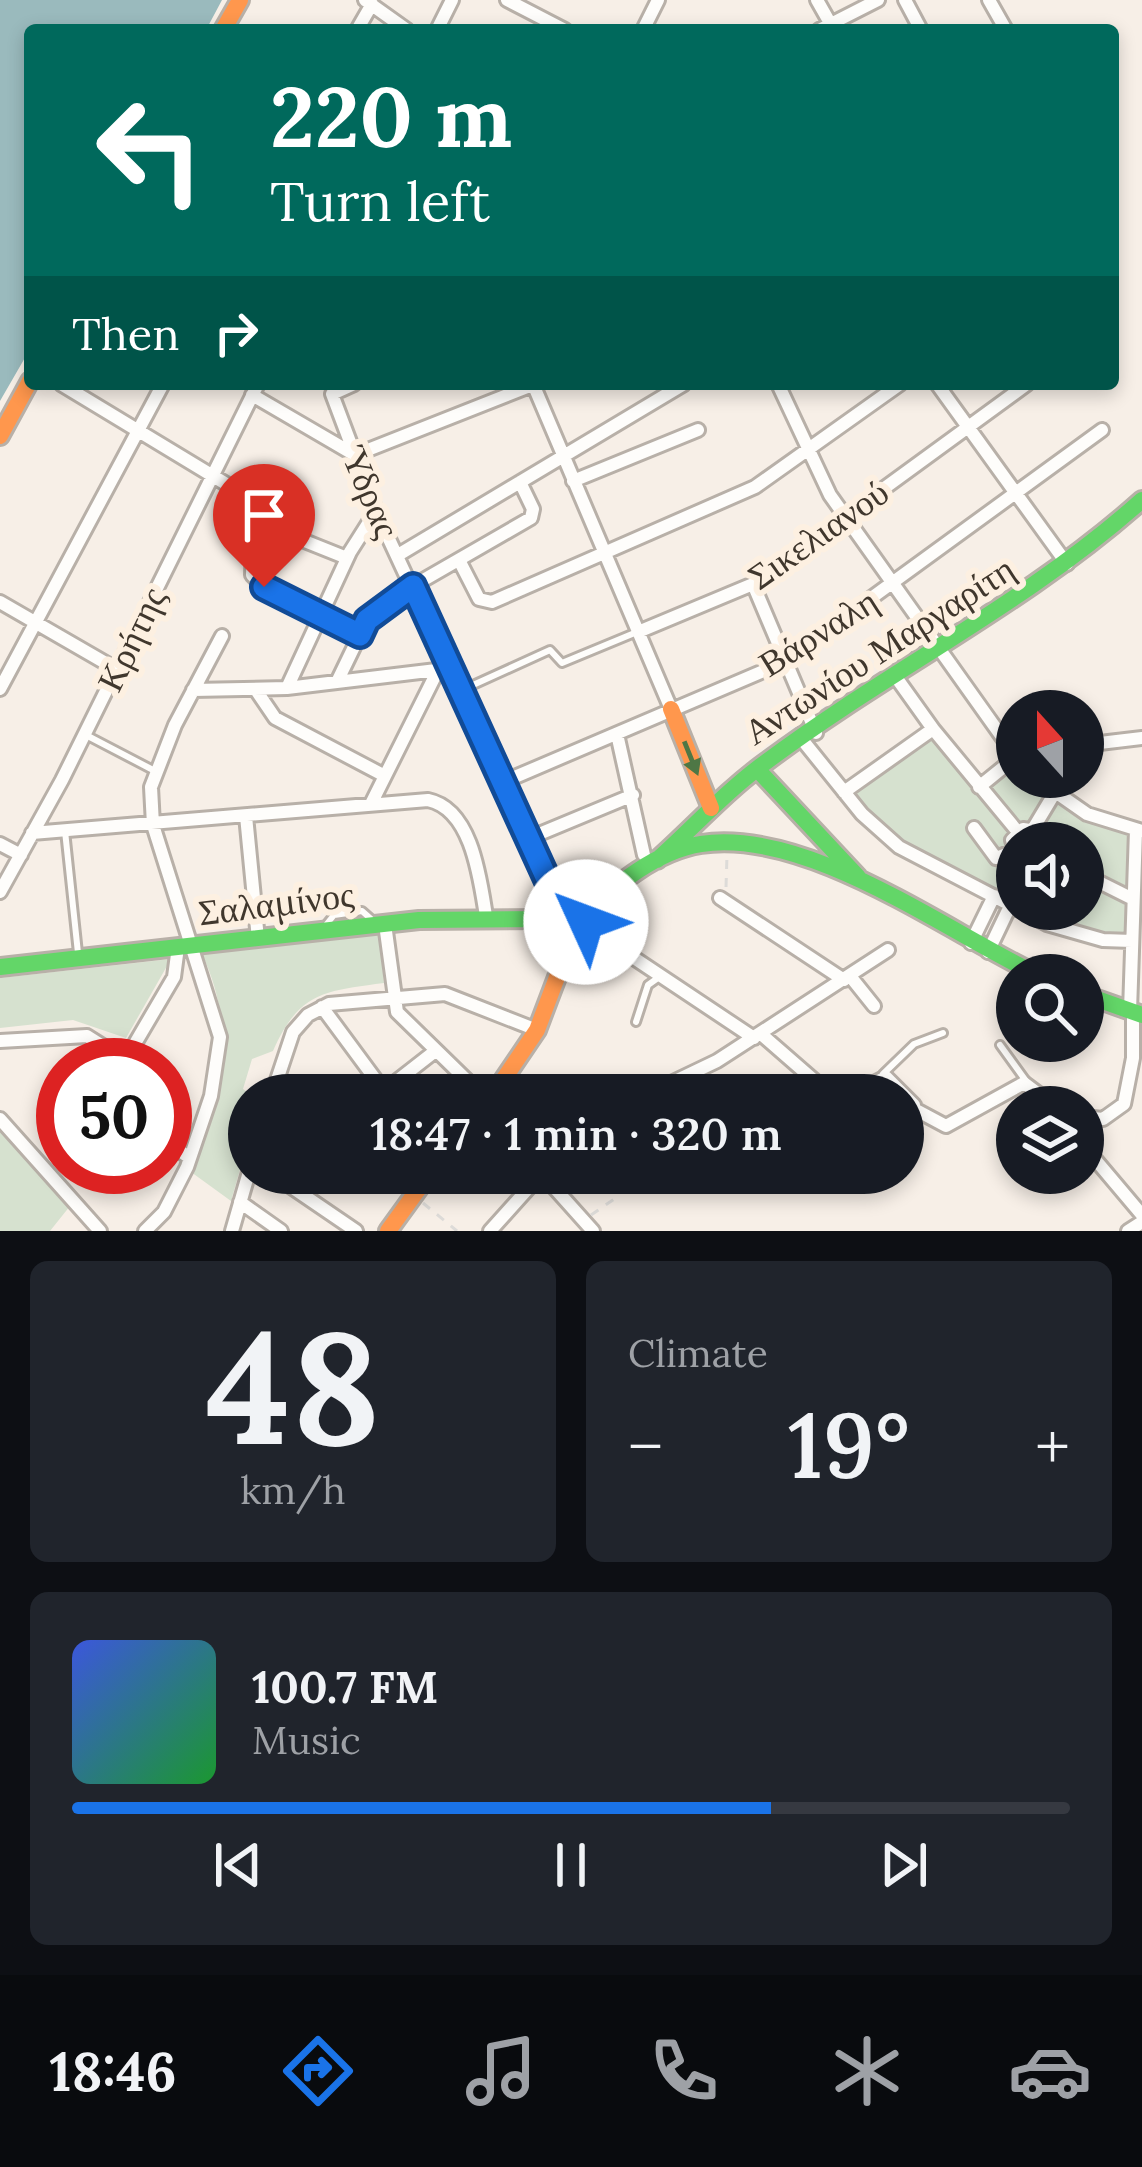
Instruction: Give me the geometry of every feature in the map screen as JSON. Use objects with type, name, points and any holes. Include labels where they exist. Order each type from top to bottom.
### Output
[{"type":"main road","points":[[0,436],[25,390]]},
{"type":"main road","name":"Αντωνίου Μαργαρίτη","points":[[696,837],[711,808],[757,769],[1067,564],[1142,500]]},
{"type":"main road","points":[[671,709],[711,808]]},
{"type":"main road","points":[[784,799],[782,769],[804,742]]},
{"type":"main road","points":[[757,769],[804,824],[877,893]]},
{"type":"main road","points":[[782,852],[803,843],[804,824]]},
{"type":"main road","points":[[507,1074],[537,1030],[581,925],[651,858],[696,837],[782,852],[877,893],[996,956]]},
{"type":"main road","name":"Σαλαμίνος","points":[[0,968],[378,921],[562,917],[574,909],[581,925]]},
{"type":"main road","points":[[1104,1002],[1135,1013]]},
{"type":"main road","points":[[388,1231],[412,1194]]},
{"type":"street","points":[[507,0],[553,24]]},
{"type":"street","points":[[835,24],[878,0]]},
{"type":"street","points":[[368,2],[399,24]]},
{"type":"street","points":[[70,390],[241,494],[252,522],[252,575],[264,587],[360,635]]},
{"type":"street","points":[[0,689],[160,390]]},
{"type":"street","points":[[255,390],[355,455],[519,390]]},
{"type":"street","name":"Κρήτης","points":[[0,892],[255,390]]},
{"type":"street","name":"Ύδρας","points":[[341,390],[332,394],[376,511],[413,586],[445,669],[463,690],[562,917]]},
{"type":"street","points":[[536,390],[671,709]]},
{"type":"street","points":[[398,555],[673,390]]},
{"type":"street","points":[[781,390],[845,514],[996,727]]},
{"type":"street","points":[[459,560],[478,598],[487,603],[741,494],[892,390]]},
{"type":"street","points":[[941,390],[1067,564]]},
{"type":"street","name":"Σικελιανού","points":[[638,632],[753,584],[1019,390]]},
{"type":"street","points":[[573,481],[698,430]]},
{"type":"street","name":"Βάρναλη","points":[[502,782],[782,663],[1102,430]]},
{"type":"street","points":[[338,682],[367,620],[413,586],[531,517],[520,482]]},
{"type":"street","points":[[287,688],[347,558],[376,511]]},
{"type":"street","points":[[287,534],[347,558]]},
{"type":"street","points":[[753,584],[804,742],[844,792],[899,847],[996,898]]},
{"type":"street","points":[[0,602],[116,669]]},
{"type":"street","points":[[192,1152],[211,1096],[220,1037],[185,947],[153,826],[155,771],[222,636]]},
{"type":"street","points":[[193,690],[287,688],[445,669]]},
{"type":"street","points":[[371,804],[445,669]]},
{"type":"street","points":[[898,680],[951,756],[1017,822]]},
{"type":"street","points":[[256,690],[275,718],[385,776]]},
{"type":"street","points":[[844,792],[933,729]]},
{"type":"street","points":[[616,734],[651,858]]},
{"type":"street","points":[[1104,743],[1142,738]]},
{"type":"street","points":[[979,787],[996,770]]},
{"type":"street","points":[[527,838],[633,795]]},
{"type":"street","points":[[1032,822],[1051,798]]},
{"type":"street","points":[[1061,798],[1096,818],[1139,830],[1133,899],[1133,1058],[1124,1104],[1104,1118]]},
{"type":"street","points":[[32,833],[438,802],[468,843],[487,916]]},
{"type":"street","points":[[247,816],[258,939]]},
{"type":"street","points":[[974,829],[996,858]]},
{"type":"street","points":[[0,844],[21,855]]},
{"type":"street","points":[[1104,884],[1133,899]]},
{"type":"street","points":[[723,900],[847,978],[874,1006]]},
{"type":"street","points":[[970,943],[996,909]]},
{"type":"street","points":[[378,921],[397,1012],[459,1074]]},
{"type":"street","points":[[988,952],[996,923]]},
{"type":"street","points":[[581,925],[758,1036],[806,1074]]},
{"type":"street","points":[[1066,930],[1132,941]]},
{"type":"street","points":[[138,1038],[185,947]]},
{"type":"street","points":[[686,1074],[758,1036],[888,950]]},
{"type":"street","points":[[279,1074],[291,1035],[322,1007],[394,997],[459,996],[537,1030]]},
{"type":"street","points":[[322,1007],[371,1074]]},
{"type":"street","points":[[52,1038],[90,1038]]},
{"type":"street","points":[[0,1041],[36,1039]]},
{"type":"street","points":[[408,1074],[434,1052]]},
{"type":"street","points":[[924,1117],[950,1125],[1028,1083],[1032,1086]]},
{"type":"street","points":[[0,1119],[100,1231]]},
{"type":"street","points":[[1104,1171],[1142,1218],[1128,1231]]},
{"type":"street","points":[[146,1231],[173,1194]]},
{"type":"street","points":[[232,1231],[242,1194]]},
{"type":"street","points":[[302,1194],[356,1231]]},
{"type":"street","points":[[490,1231],[523,1194]]},
{"type":"street","points":[[561,1194],[589,1225]]},
{"type":"street","points":[[240,1202],[281,1231]]},
{"type":"lane","name":"Σικελιανού","points":[[463,690],[550,650],[562,663],[638,632]]},
{"type":"lane","points":[[84,734],[155,771]]},
{"type":"lane","points":[[65,831],[79,959]]},
{"type":"lane","points":[[326,925],[334,915],[362,911],[378,921]]},
{"type":"lane","points":[[635,1022],[648,985],[663,974]]},
{"type":"lane","points":[[884,1074],[914,1044],[943,1033]]},
{"type":"lane","points":[[1013,1062],[1028,1083]]},
{"type":"path","points":[[723,900],[727,842]]},
{"type":"path","points":[[412,1194],[457,1231]]},
{"type":"path","points":[[589,1225],[620,1195]]},
{"type":"green space","points":[[913,689],[980,779],[996,766],[996,798],[1062,798],[1077,809],[1136,830],[1132,941],[1070,930],[1104,930],[1104,822],[996,822],[996,901],[900,843],[844,792],[932,729],[907,693]]},
{"type":"green space","points":[[379,933],[384,983],[316,998],[293,1017],[273,1051],[252,1059],[248,1074],[228,1074],[231,1201],[192,1173],[221,1063],[220,1010],[202,954]]},
{"type":"green space","points":[[171,959],[126,1038],[73,1020],[0,1028],[0,978]]},
{"type":"green space","points":[[0,1125],[36,1167],[36,1194],[60,1194],[70,1206],[50,1231],[0,1231]]},
{"type":"water","points":[[0,0],[222,0],[209,24],[24,24],[24,359],[0,401]]},
{"type":"traffic: fast","points":[[657,860],[766,762],[1005,604],[1142,500]]},
{"type":"traffic: fast","points":[[757,769],[858,877]]},
{"type":"traffic: fast","points":[[584,914],[623,881],[668,854],[701,844],[742,843],[786,851],[830,867],[999,954]]},
{"type":"traffic: fast","points":[[0,967],[419,920],[561,919]]},
{"type":"traffic: fast","points":[[1104,1001],[1142,1015]]},
{"type":"traffic: slow","points":[[226,24],[240,0]]},
{"type":"traffic: slow","points":[[0,436],[25,390]]},
{"type":"traffic: slow","points":[[671,709],[711,808]]},
{"type":"traffic: slow","points":[[574,909],[587,922],[574,935],[561,922],[574,909]]},
{"type":"traffic: slow","points":[[507,1074],[537,1030],[573,935]]},
{"type":"traffic: slow","points":[[388,1231],[415,1194]]},
{"type":"route","points":[[264,587],[360,635],[367,620],[413,586],[563,914],[578,910],[586,922]]}]
